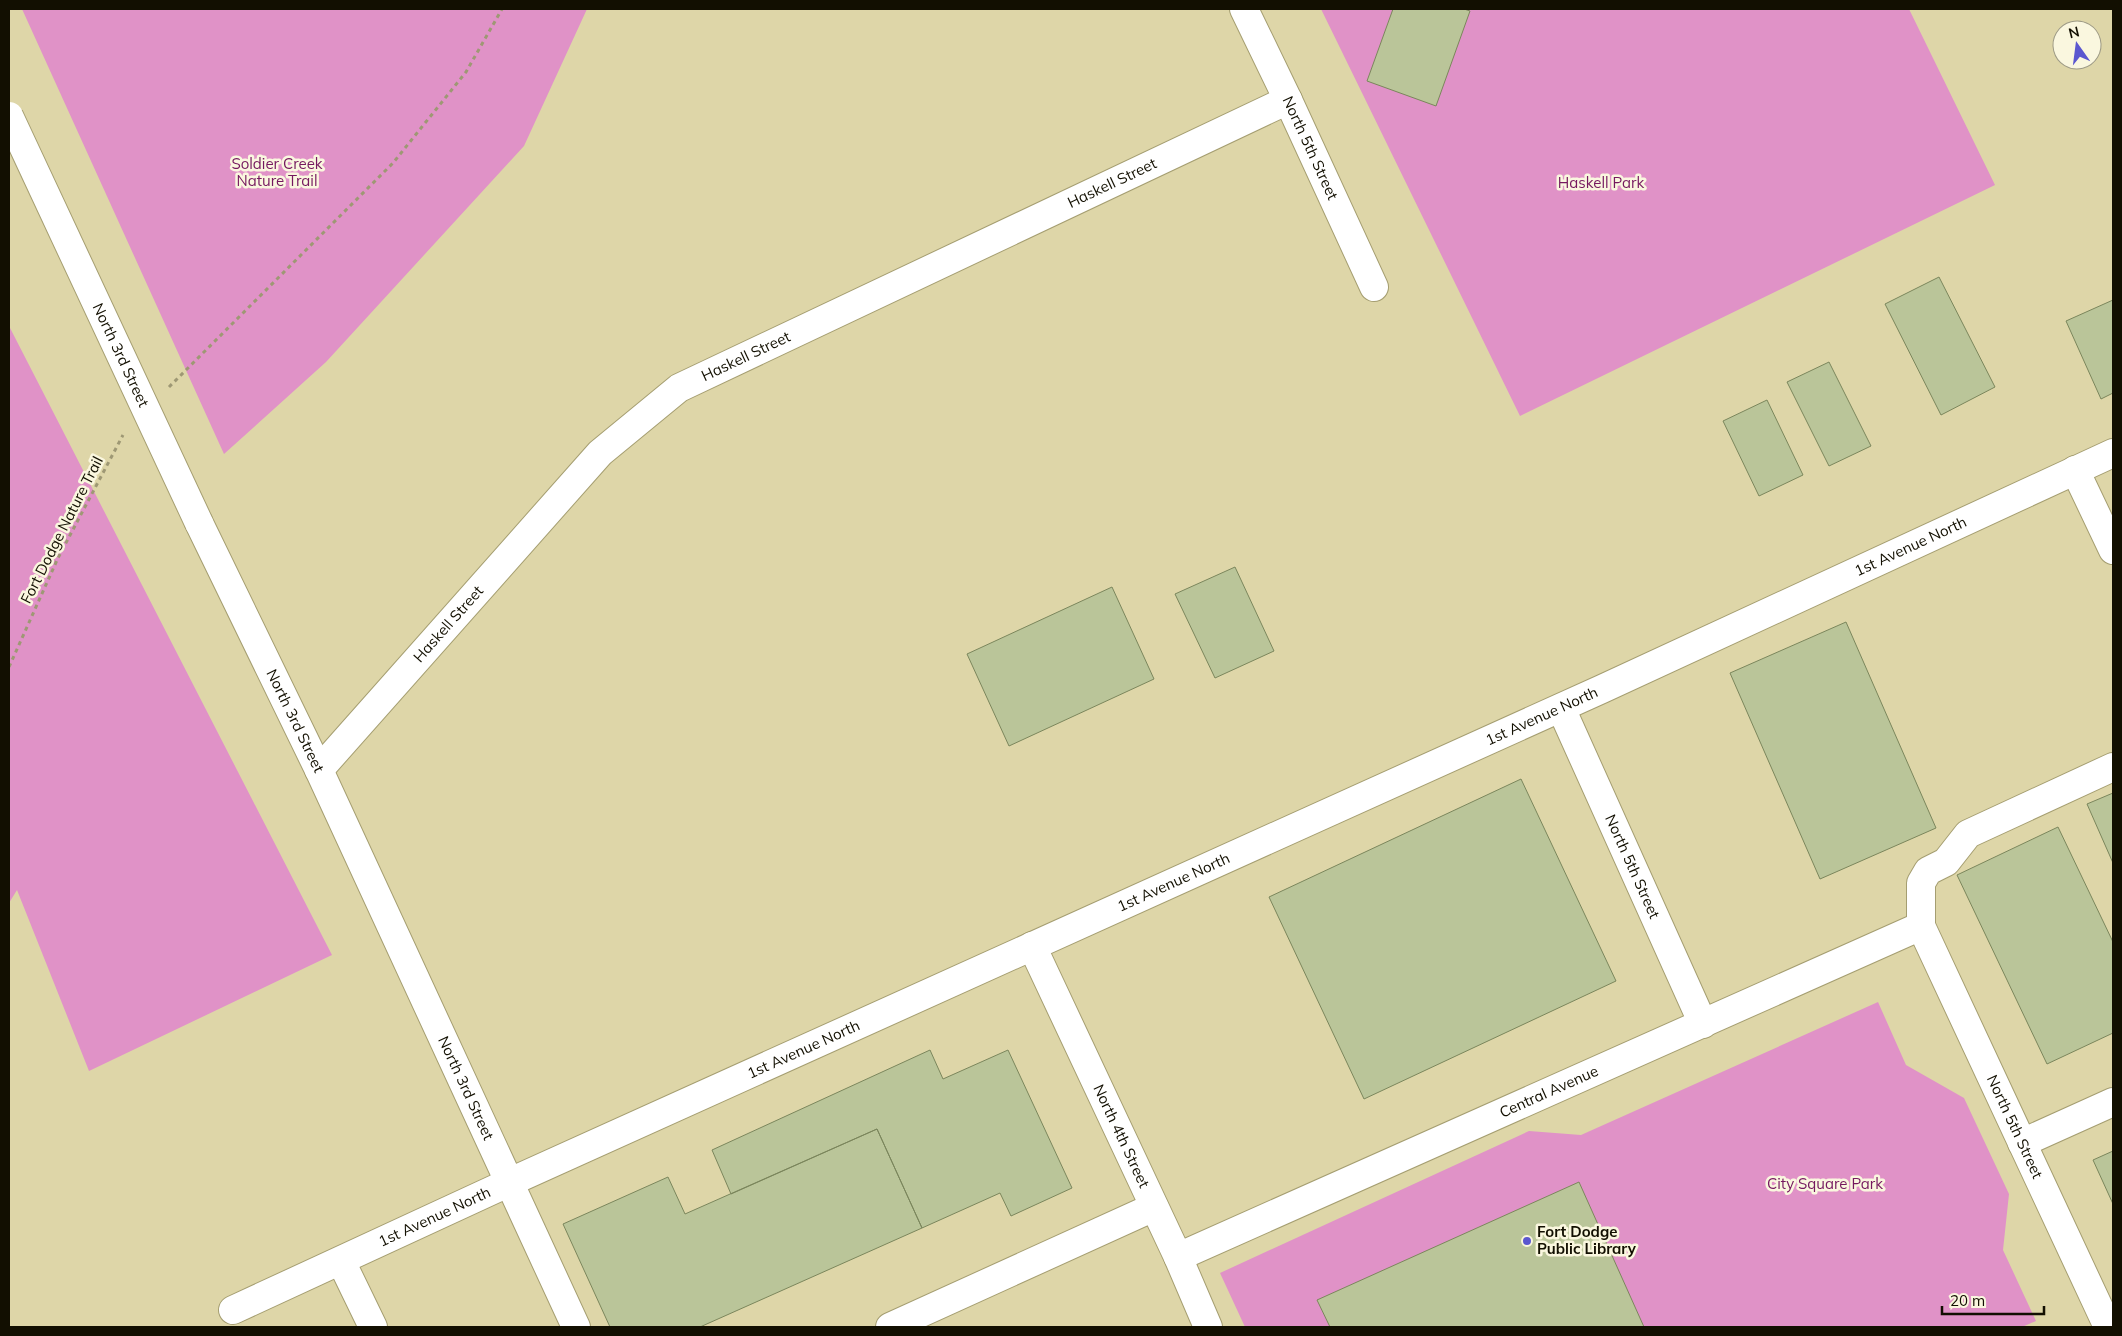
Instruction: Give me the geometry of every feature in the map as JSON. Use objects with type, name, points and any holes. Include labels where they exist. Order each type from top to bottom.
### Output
[{"type":"main road","name":"North 5th Street","points":[[1244,9],[1374,287]]},
{"type":"main road","name":"Haskell Street","points":[[319,770],[600,453],[679,388],[1288,100]]},
{"type":"main road","name":"North 3rd Street","points":[[9,116],[199,523],[319,770],[576,1327]]},
{"type":"main road","name":"1st Avenue North","points":[[232,1310],[510,1182],[1561,708],[2113,453]]},
{"type":"main road","points":[[2075,470],[2113,550]]},
{"type":"main road","name":"North 5th Street","points":[[1561,708],[1703,1024]]},
{"type":"main road","points":[[1920,926],[1921,883],[1928,871],[1946,862],[1968,834],[2113,767]]},
{"type":"main road","name":"North 5th Street","points":[[1920,926],[2108,1327]]},
{"type":"main road","name":"Central Avenue","points":[[1178,1257],[1920,926]]},
{"type":"main road","name":"North 4th Street","points":[[1032,946],[1178,1257],[1208,1327]]},
{"type":"main road","points":[[2022,1143],[2113,1102]]},
{"type":"main road","points":[[890,1327],[1154,1207]]},
{"type":"main road","points":[[341,1260],[373,1327]]},
{"type":"path","points":[[168,389],[393,163],[466,72],[502,9]]},
{"type":"path","name":"Fort Dodge Nature Trail","points":[[9,668],[58,558],[125,432]]},
{"type":"green space","name":"Soldier Creek Nature Trail","points":[[22,9],[587,9],[524,146],[326,362],[224,454]]},
{"type":"green space","name":"Haskell Park","points":[[1321,9],[1909,9],[1995,185],[1520,416]]},
{"type":"green space","points":[[9,326],[332,955],[89,1071],[17,890],[9,903]]},
{"type":"green space","name":"City Square Park","points":[[1878,1002],[1906,1065],[1964,1098],[2009,1194],[2003,1250],[2036,1321],[2022,1327],[1245,1327],[1220,1273],[1529,1131],[1581,1135]]},
{"type":"building","points":[[1393,9],[1464,9],[1470,11],[1436,106],[1367,81]]},
{"type":"building","points":[[1939,277],[1995,387],[1941,415],[1885,304]]},
{"type":"building","points":[[2113,300],[2113,393],[2101,399],[2066,321]]},
{"type":"building","points":[[1829,362],[1871,446],[1829,466],[1787,382]]},
{"type":"building","points":[[1767,400],[1803,475],[1759,496],[1723,421]]},
{"type":"building","points":[[1235,567],[1274,651],[1215,678],[1175,594]]},
{"type":"building","points":[[1112,587],[1154,679],[1009,746],[967,654]]},
{"type":"building","points":[[1846,622],[1936,828],[1820,879],[1730,673]]},
{"type":"building","points":[[1521,779],[1616,981],[1364,1099],[1269,897]]},
{"type":"building","points":[[2113,793],[2113,863],[2087,804]]},
{"type":"building","points":[[2058,827],[2113,942],[2113,1033],[2047,1064],[1957,875]]},
{"type":"building","points":[[930,1050],[943,1079],[1008,1050],[1072,1188],[1011,1216],[1000,1193],[922,1228],[877,1129],[731,1194],[712,1150]]},
{"type":"building","points":[[877,1129],[922,1228],[700,1327],[610,1327],[563,1224],[668,1177],[685,1214]]},
{"type":"building","points":[[2113,1151],[2113,1204],[2093,1160]]},
{"type":"building","name":"Fort Dodge Public Library","points":[[1579,1182],[1644,1327],[1330,1327],[1317,1300]]},
{"type":"place","name":"Fort Dodge Public Library","points":[[1527,1241]]}]
